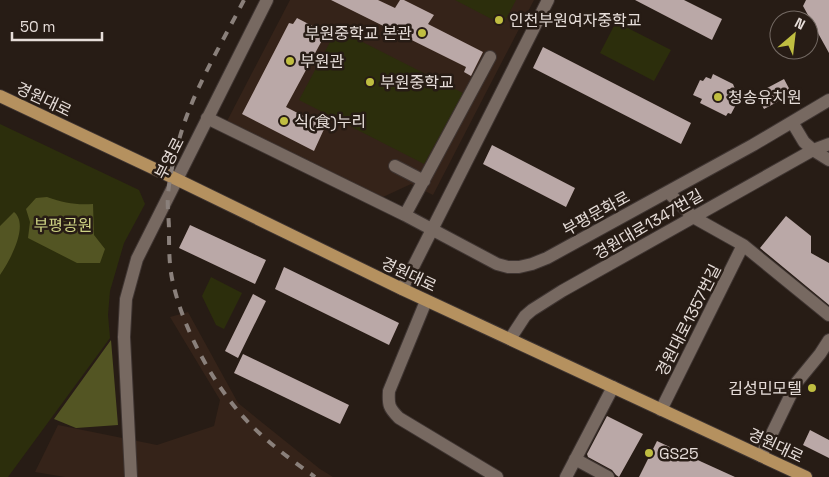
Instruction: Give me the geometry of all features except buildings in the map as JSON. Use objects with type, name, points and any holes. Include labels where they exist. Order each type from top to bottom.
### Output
[{"type":"main road","name":"경원대로","points":[[0,96],[402,289],[806,477]]},
{"type":"street","name":"부영로","points":[[131,477],[124,338],[126,299],[137,259],[267,0]]},
{"type":"street","points":[[402,289],[548,0]]},
{"type":"street","points":[[405,215],[490,57]]},
{"type":"street","name":"부평문화로","points":[[207,118],[405,215],[497,264],[519,267],[532,264],[553,254],[753,145],[829,100]]},
{"type":"street","points":[[792,122],[804,142],[829,160]]},
{"type":"street","name":"경원대로1347번길","points":[[510,340],[525,316],[562,291],[813,150],[829,144]]},
{"type":"street","points":[[274,151],[283,164]]},
{"type":"street","points":[[395,166],[424,181]]},
{"type":"street","points":[[668,192],[693,217],[743,244],[829,315]]},
{"type":"street","name":"경원대로1357번길","points":[[661,410],[743,244]]},
{"type":"street","points":[[426,300],[389,391],[388,402],[390,410],[399,418],[497,477]]},
{"type":"street","points":[[761,456],[797,382],[829,340]]},
{"type":"street","points":[[566,477],[613,387]]},
{"type":"street","points":[[575,459],[608,477]]},
{"type":"shaded area","name":"부원중학교","points":[[290,0],[534,0],[433,195],[411,184],[383,197],[226,123]]},
{"type":"shaded area","points":[[188,312],[238,403],[320,469],[333,477],[65,477],[35,472],[58,425],[157,445],[214,426],[220,400],[170,317]]},
{"type":"green space","points":[[455,0],[516,0],[503,25]]},
{"type":"green space","points":[[616,22],[671,50],[654,81],[600,53]]},
{"type":"green space","points":[[337,29],[463,93],[424,164],[299,100]]},
{"type":"green space","name":"부평공원","points":[[0,124],[139,190],[145,204],[124,243],[110,291],[108,315],[110,338],[8,477],[0,477]]},
{"type":"green space","points":[[47,197],[70,203],[93,204],[94,235],[105,249],[100,263],[77,263],[28,238],[30,222],[26,209],[36,198]]},
{"type":"green space","points":[[14,212],[20,226],[19,234],[13,253],[0,275],[0,226]]},
{"type":"green space","points":[[211,277],[242,293],[224,329],[216,325],[202,296]]},
{"type":"green space","points":[[111,340],[118,425],[76,428],[54,419]]},
{"type":"railway","points":[[244,0],[199,86],[177,147],[168,200],[171,270],[178,302],[185,321],[204,360],[227,397],[260,434],[315,477]]},
{"type":"place","name":"인천부원여자중학교","points":[[499,20]]},
{"type":"place","name":"부원중학교 본관","points":[[422,33]]},
{"type":"place","name":"부원관","points":[[290,61]]},
{"type":"place","name":"부원중학교","points":[[370,82]]},
{"type":"place","name":"청송유치원","points":[[718,97]]},
{"type":"place","name":"식(食)누리","points":[[284,121]]},
{"type":"place","name":"김성민모텔","points":[[812,388]]},
{"type":"place","name":"GS25","points":[[649,453]]}]
